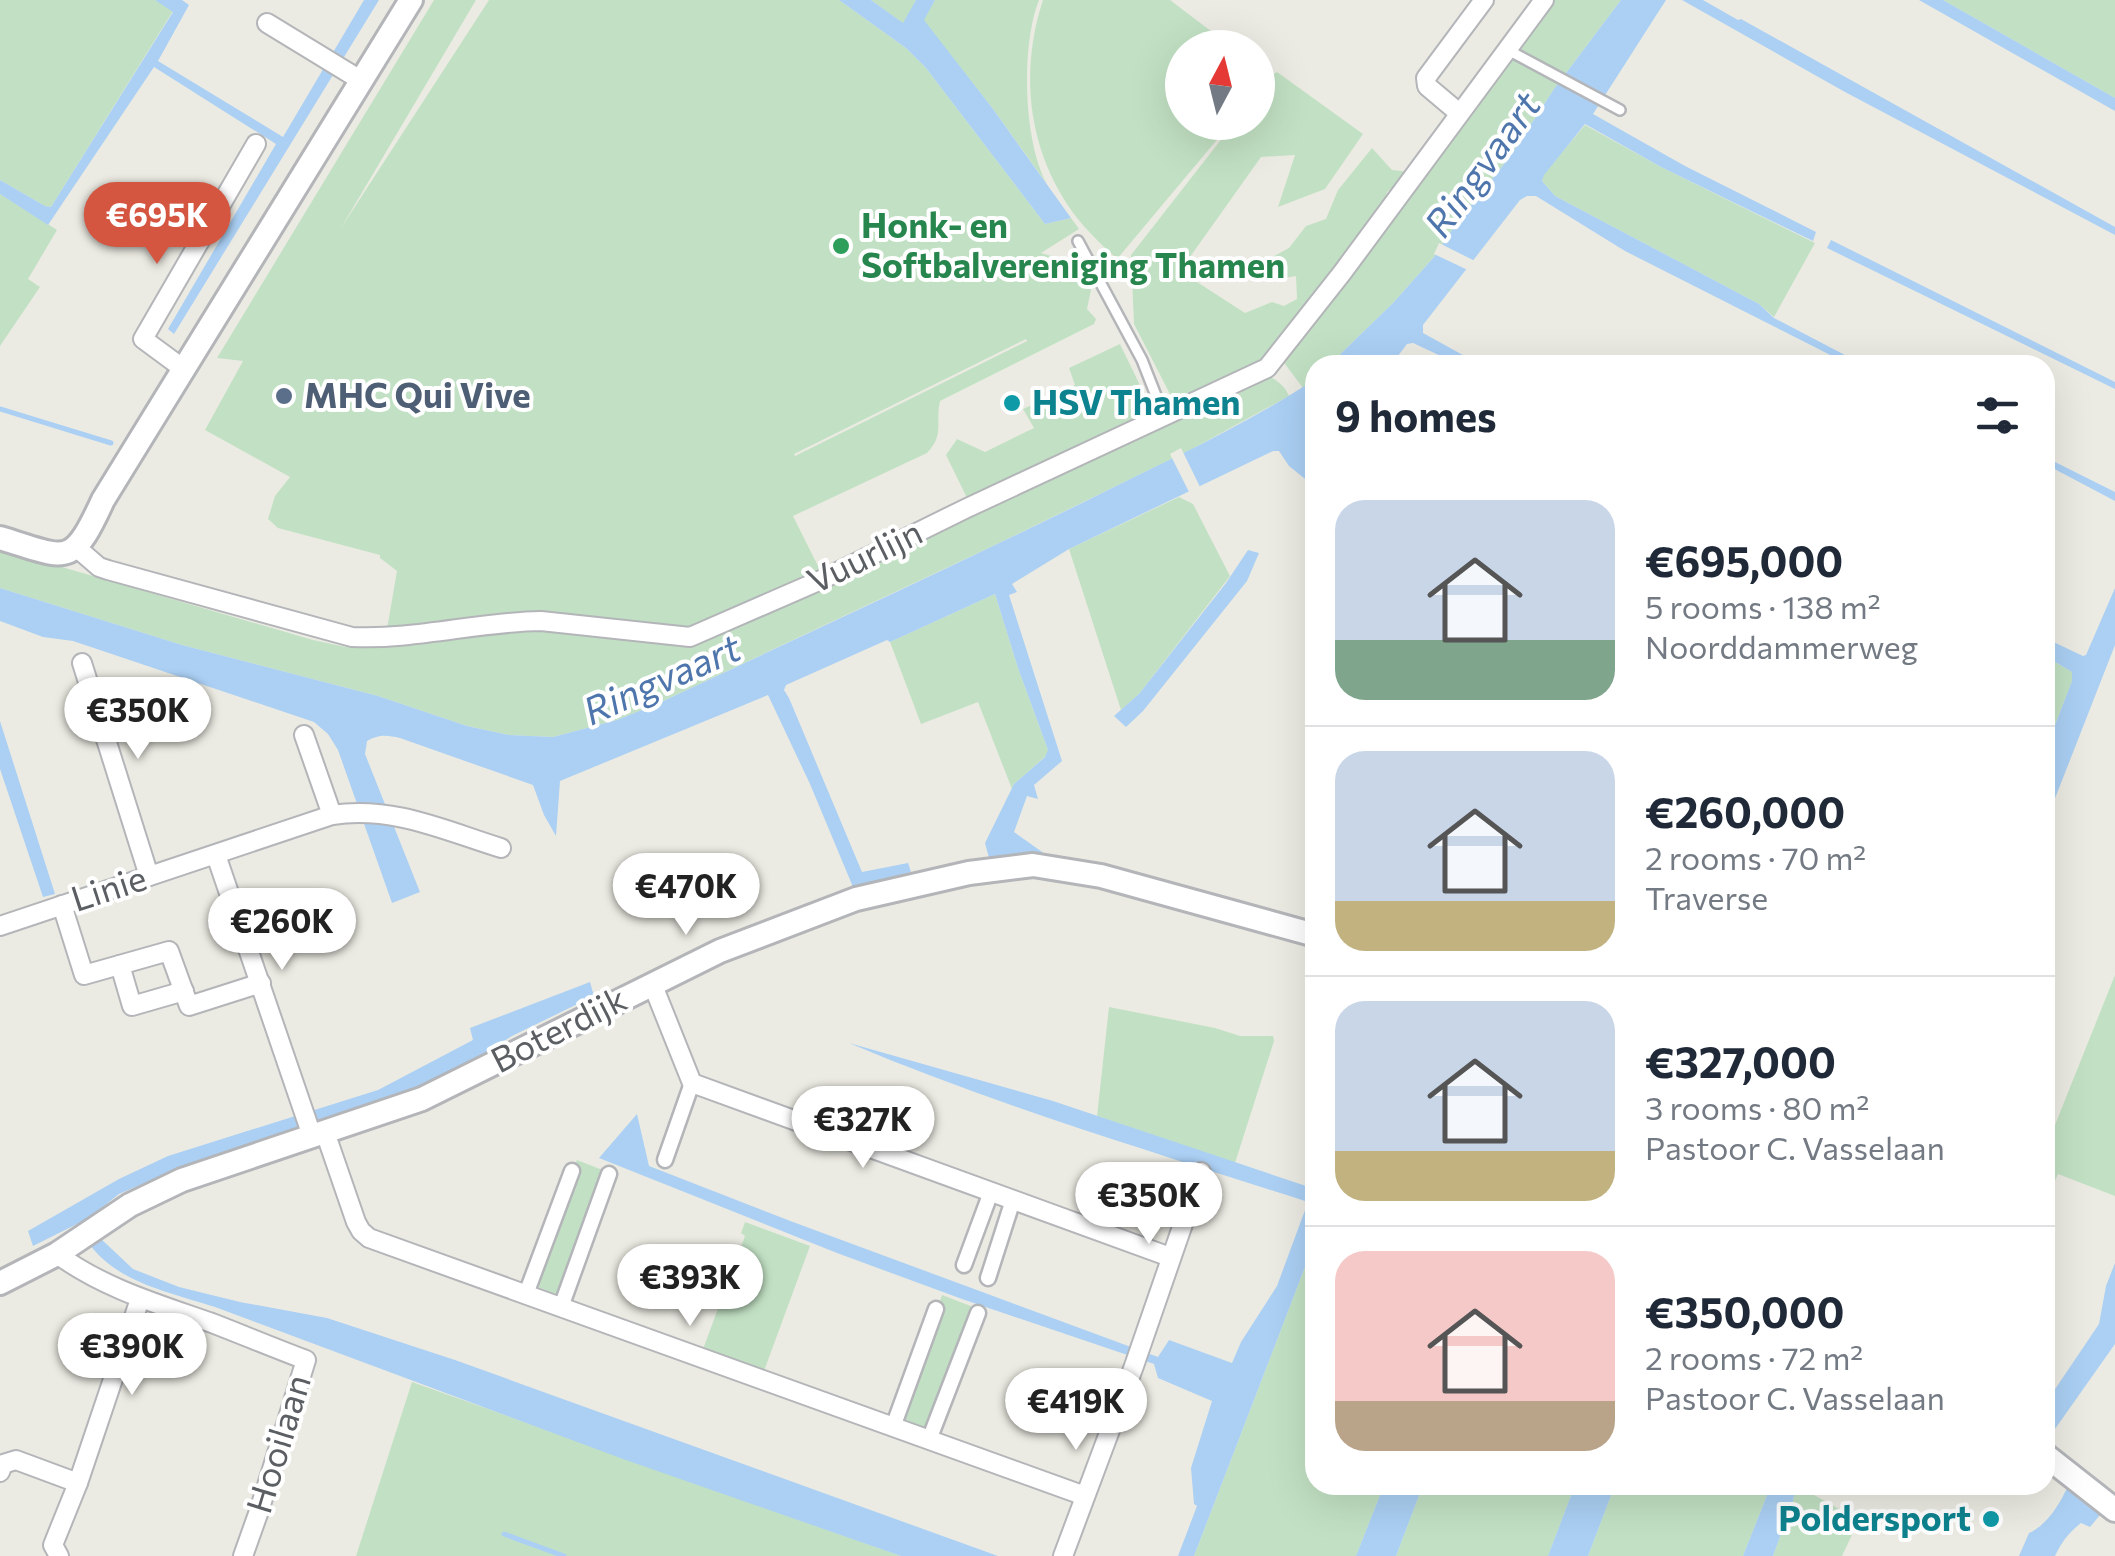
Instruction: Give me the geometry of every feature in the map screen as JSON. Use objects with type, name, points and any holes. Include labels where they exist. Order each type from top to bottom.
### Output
[{"type":"street","points":[[0,538],[58,555],[77,548],[185,370],[354,76],[411,0]]},
{"type":"street","points":[[1459,113],[1427,86],[1426,78],[1484,0]]},
{"type":"street","name":"Vuurlijn","points":[[77,548],[99,567],[119,574],[352,636],[381,638],[541,621],[690,637],[821,580],[1268,368],[1544,0]]},
{"type":"street","points":[[267,23],[354,76]]},
{"type":"street","points":[[185,370],[143,340],[256,144]]},
{"type":"street","points":[[82,663],[149,876]]},
{"type":"street","points":[[304,735],[332,815]]},
{"type":"street","name":"Linie","points":[[0,926],[332,815],[393,814],[502,848]]},
{"type":"street","points":[[216,855],[302,1108],[356,1222],[369,1238],[1085,1496]]},
{"type":"street","name":"Boterdijk","points":[[0,1283],[182,1180],[422,1099],[720,951],[856,899],[969,872],[1033,865],[1100,876],[1305,932]]},
{"type":"street","points":[[62,905],[84,975],[169,951],[189,1006],[261,983]]},
{"type":"street","points":[[120,965],[132,1006],[184,991]]},
{"type":"street","points":[[652,984],[692,1083],[665,1160]]},
{"type":"street","points":[[692,1083],[1170,1257]]},
{"type":"street","points":[[526,1294],[572,1171]]},
{"type":"street","points":[[1063,1556],[1201,1172]]},
{"type":"street","points":[[562,1307],[609,1174]]},
{"type":"street","points":[[964,1265],[990,1192]]},
{"type":"street","points":[[988,1278],[1013,1200]]},
{"type":"street","name":"Hooilaan","points":[[57,1254],[79,1270],[140,1299],[306,1360],[243,1556]]},
{"type":"street","points":[[59,1556],[53,1545],[140,1299]]},
{"type":"street","points":[[894,1427],[936,1309]]},
{"type":"street","points":[[929,1440],[978,1313]]},
{"type":"street","points":[[0,1472],[3,1464],[16,1460],[78,1483]]},
{"type":"street","points":[[2055,1463],[2115,1510]]},
{"type":"lane","points":[[1506,50],[1620,110]]},
{"type":"lane","points":[[1078,241],[1142,360],[1164,416]]},
{"type":"green space","points":[[0,0],[155,0],[173,11],[51,207],[0,180]]},
{"type":"green space","points":[[434,0],[476,0],[341,228],[489,0],[839,0],[906,48],[926,68],[1045,224],[1071,218],[1079,229],[1041,253],[1075,263],[1091,290],[1087,309],[1096,319],[1094,324],[940,401],[938,434],[927,453],[793,516],[820,570],[690,629],[540,612],[387,629],[397,571],[380,555],[278,528],[268,519],[275,496],[290,477],[205,430],[243,361],[217,358]],"holes":[[[1026,339],[795,456],[794,454]]]},
{"type":"green space","points":[[871,0],[916,0],[904,24]]},
{"type":"green space","points":[[935,0],[1039,0],[1029,42],[1027,93],[1033,143],[1047,184],[923,20]]},
{"type":"green space","points":[[1043,0],[1170,0],[1210,30],[1165,30],[1165,140],[1217,140],[1117,259],[1074,214],[1046,164],[1032,111],[1031,55]]},
{"type":"green space","points":[[1553,0],[1621,0],[1554,89],[1509,158],[1434,257],[1393,303],[1339,355],[1305,355],[1303,388],[1282,360]]},
{"type":"green space","points":[[1943,0],[2115,0],[2115,98]]},
{"type":"green space","points":[[1277,72],[1363,134],[1325,189],[1278,207],[1295,155],[1261,157],[1180,271],[1245,313],[1272,302],[1284,306],[1297,299],[1296,276],[1273,280],[1267,260],[1289,248],[1306,226],[1326,219],[1338,190],[1372,148],[1392,170],[1411,172],[1387,192],[1384,207],[1262,362],[1175,404],[1134,324],[1131,255],[1221,140],[1275,140]]},
{"type":"green space","points":[[1585,125],[1815,243],[1774,317],[1759,304],[1555,196],[1542,181],[1543,175]]},
{"type":"green space","points":[[0,194],[57,230],[28,279],[40,287],[0,346]]},
{"type":"green space","points":[[1120,344],[1153,412],[968,500],[946,455],[957,439],[985,452],[1034,428],[1023,409],[1075,385],[1069,368]]},
{"type":"green space","points":[[1266,374],[1283,386],[1289,396],[1192,449],[659,703],[617,720],[553,737],[509,735],[467,726],[378,696],[182,645],[0,588],[0,549],[346,647],[517,630],[671,642]]},
{"type":"green space","points":[[1179,497],[1193,504],[1230,576],[1139,694],[1121,710],[1069,549]]},
{"type":"green space","points":[[995,594],[1048,750],[1012,789],[978,702],[921,724],[890,642]]},
{"type":"green space","points":[[2055,662],[2072,672],[2055,725]]},
{"type":"green space","points":[[2115,975],[2115,1196],[2058,1174],[2055,1181],[2055,1125]]},
{"type":"green space","points":[[1109,1007],[1240,1036],[1273,1036],[1235,1163],[1097,1116]]},
{"type":"green space","points":[[577,1160],[613,1174],[561,1296],[535,1286],[579,1169],[574,1167]]},
{"type":"green space","points":[[745,1222],[810,1246],[764,1371],[703,1349],[745,1236],[741,1233]]},
{"type":"green space","points":[[1305,1267],[1305,1495],[1380,1495],[1356,1556],[1194,1556]]},
{"type":"green space","points":[[942,1295],[976,1308],[929,1433],[900,1423]]},
{"type":"green space","points":[[412,1382],[901,1556],[356,1556]]},
{"type":"green space","points":[[1419,1495],[1571,1495],[1548,1556],[1396,1556]]},
{"type":"green space","points":[[1611,1495],[1767,1495],[1743,1556],[1588,1556]]},
{"type":"green space","points":[[1794,1495],[1814,1495],[1859,1520],[1842,1556],[1773,1556]]},
{"type":"water","points":[[155,0],[182,0],[189,5],[158,61],[283,137],[364,0],[379,0],[174,334],[168,329],[276,144],[154,67],[48,225],[0,194],[0,180],[51,207],[173,12]]},
{"type":"water","points":[[839,0],[871,0],[903,23],[916,0],[935,0],[924,20],[1071,218],[1045,224],[926,68],[906,48]]},
{"type":"water","points":[[1621,0],[1666,0],[1593,114],[1816,232],[1813,241],[1661,167],[1585,124],[1542,181],[1555,196],[1759,304],[1774,318],[1845,355],[1830,355],[1625,251],[1536,196],[1527,196],[1423,325],[1423,333],[1463,355],[1439,355],[1413,343],[1407,344],[1399,355],[1339,355],[1434,257],[1509,158],[1554,89]]},
{"type":"water","points":[[1682,0],[1703,0],[1741,19],[2115,227],[2115,235],[1845,92]]},
{"type":"water","points":[[1919,0],[1943,0],[2115,98],[2115,111]]},
{"type":"water","points":[[1831,240],[2115,382],[2115,389],[2055,360],[2055,355],[2046,355],[1827,248]]},
{"type":"water","points":[[1305,385],[1305,479],[1279,451],[1273,451],[1069,549],[1012,584],[1017,592],[1009,595],[1062,761],[1034,785],[1038,799],[1027,796],[1014,832],[1045,854],[989,858],[985,843],[1014,784],[1048,750],[995,594],[786,685],[784,690],[862,872],[908,863],[911,872],[853,887],[768,695],[560,781],[556,836],[533,785],[400,738],[383,736],[367,741],[365,754],[420,892],[392,903],[338,750],[314,722],[73,641],[43,637],[0,621],[0,588],[182,645],[378,696],[467,726],[509,735],[553,737],[617,720],[659,703],[1033,527],[1260,413]]},
{"type":"water","points":[[2055,462],[2115,492],[2115,501],[2055,469]]},
{"type":"water","points":[[1248,550],[1259,553],[1247,581],[1126,727],[1114,716],[1139,694]]},
{"type":"water","points":[[2115,588],[2115,645],[2055,798],[2055,725],[2072,672],[2055,662],[2055,643],[2086,655]]},
{"type":"water","points":[[0,721],[55,894],[43,897],[0,769]]},
{"type":"water","points":[[590,982],[594,996],[512,1036],[443,1079],[345,1118],[159,1177],[119,1194],[88,1222],[133,1269],[179,1287],[327,1318],[455,1360],[998,1556],[901,1556],[623,1459],[134,1280],[106,1262],[77,1224],[33,1246],[28,1231],[119,1179],[168,1156],[378,1090],[473,1040],[470,1028]]},
{"type":"water","points":[[849,1043],[1053,1101],[1305,1186],[1305,1201],[1019,1108]]},
{"type":"water","points":[[637,1114],[649,1166],[1158,1357],[1169,1340],[1232,1363],[1277,1286],[1305,1210],[1305,1267],[1194,1556],[1178,1556],[1197,1506],[1191,1468],[1212,1401],[1158,1378],[1154,1364],[837,1253],[599,1158]]},
{"type":"water","points":[[2115,1263],[2115,1344],[2055,1429],[2055,1389],[2099,1324]]},
{"type":"water","points":[[2067,1488],[2100,1515],[2090,1527],[2081,1523],[2077,1526],[2055,1556],[2019,1556],[2029,1533],[2047,1520]]},
{"type":"water","points":[[1380,1495],[1419,1495],[1396,1556],[1356,1556]]},
{"type":"water","points":[[1571,1495],[1611,1495],[1588,1556],[1548,1556]]},
{"type":"water","points":[[1767,1495],[1794,1495],[1773,1556],[1743,1556]]},
{"type":"pier","points":[[1439,243],[1479,263],[1472,272],[1434,254]]},
{"type":"pier","points":[[1181,448],[1202,491],[1191,496],[1170,454]]},
{"type":"waterway","points":[[0,409],[111,443]]},
{"type":"waterway","points":[[504,1534],[564,1556]]},
{"type":"place","name":"Honk- en Softbalvereniging Thamen","points":[[841,246]]},
{"type":"place","name":"MHC Qui Vive","points":[[284,396]]},
{"type":"place","name":"HSV Thamen","points":[[1012,403]]},
{"type":"place","name":"Poldersport","points":[[1991,1519]]},
{"type":"water label","name":"Ringvaart","points":[[1483,165]]},
{"type":"water label","name":"Ringvaart","points":[[662,680]]}]
